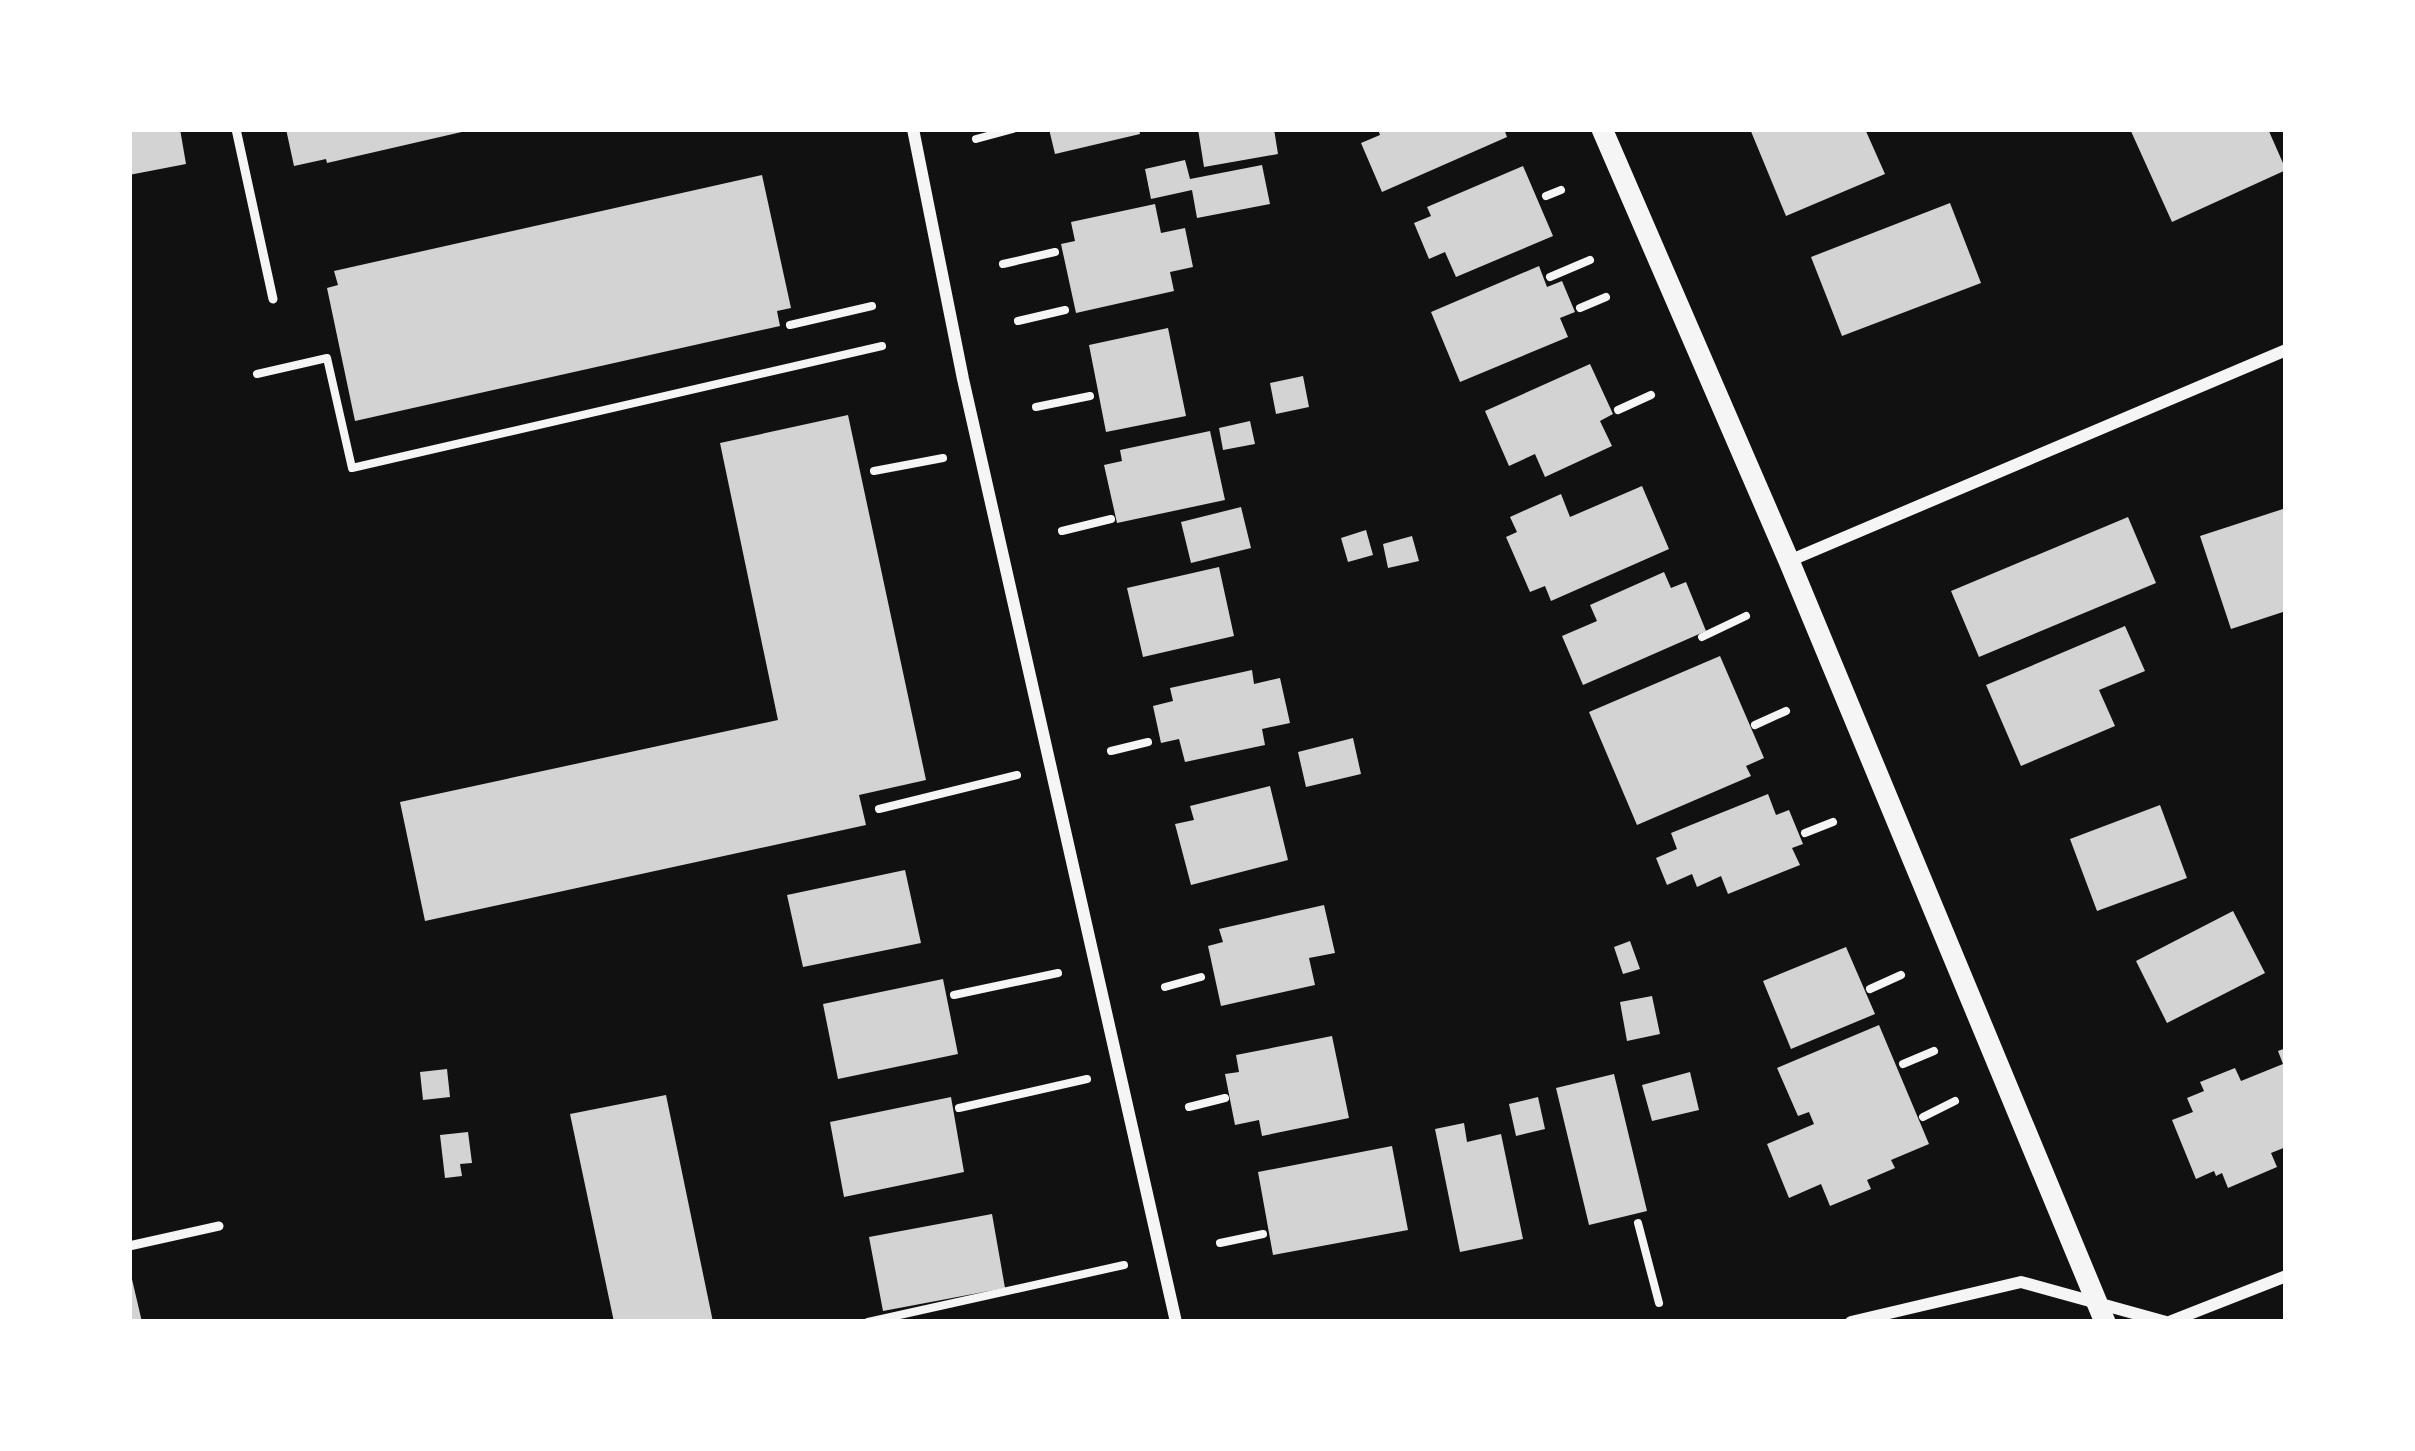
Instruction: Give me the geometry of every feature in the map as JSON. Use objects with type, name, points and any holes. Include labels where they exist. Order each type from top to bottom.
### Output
[{"type":"street","points":[[913,129],[980,451],[1176,1322]]},
{"type":"street","points":[[1602,129],[1789,561],[2102,1314]]},
{"type":"street","points":[[1789,561],[2286,350]]},
{"type":"street","points":[[1851,1322],[2021,1282],[2102,1314],[2167,1322],[2286,1276]]},
{"type":"lane","points":[[236,129],[273,299]]},
{"type":"lane","points":[[129,1246],[219,1226]]},
{"type":"path","points":[[976,140],[1012,129]]},
{"type":"path","points":[[1546,196],[1561,190]]},
{"type":"path","points":[[1003,264],[1055,252]]},
{"type":"path","points":[[1550,277],[1590,260]]},
{"type":"path","points":[[1580,308],[1606,297]]},
{"type":"path","points":[[790,325],[872,306]]},
{"type":"path","points":[[1018,321],[1065,310]]},
{"type":"path","points":[[257,374],[326,358],[352,467],[882,346]]},
{"type":"path","points":[[1618,410],[1651,395]]},
{"type":"path","points":[[1036,407],[1090,396]]},
{"type":"path","points":[[874,471],[980,451]]},
{"type":"path","points":[[1062,531],[1111,519]]},
{"type":"path","points":[[1702,637],[1746,616]]},
{"type":"path","points":[[1755,725],[1786,711]]},
{"type":"path","points":[[1111,751],[1148,742]]},
{"type":"path","points":[[879,809],[1051,767]]},
{"type":"path","points":[[1805,833],[1833,822]]},
{"type":"path","points":[[954,995],[1096,965]]},
{"type":"path","points":[[1870,989],[1901,975]]},
{"type":"path","points":[[1165,987],[1201,977]]},
{"type":"path","points":[[1903,1064],[1934,1051]]},
{"type":"path","points":[[959,1108],[1120,1071]]},
{"type":"path","points":[[1189,1107],[1225,1098]]},
{"type":"path","points":[[1923,1117],[1955,1101]]},
{"type":"path","points":[[1638,1222],[1660,1303]]},
{"type":"path","points":[[1220,1243],[1263,1234]]},
{"type":"path","points":[[868,1322],[1162,1257]]},
{"type":"building","points":[[129,129],[180,129],[186,164],[129,175]]},
{"type":"building","points":[[286,129],[466,131],[327,163],[326,159],[294,166]]},
{"type":"building","points":[[1049,129],[1139,129],[1140,134],[1055,154]]},
{"type":"building","points":[[1198,129],[1274,129],[1278,154],[1204,167]]},
{"type":"building","points":[[1378,129],[1504,129],[1507,137],[1382,192],[1361,143],[1380,135]]},
{"type":"building","points":[[1750,129],[1865,129],[1885,174],[1786,216]]},
{"type":"building","points":[[2130,129],[2268,129],[2286,170],[2172,222]]},
{"type":"building","points":[[1185,160],[1190,179],[1262,165],[1270,204],[1197,218],[1192,190],[1151,199],[1145,169]]},
{"type":"building","points":[[1523,166],[1553,236],[1456,277],[1445,252],[1429,259],[1414,223],[1431,216],[1427,207]]},
{"type":"building","points":[[762,175],[791,308],[777,311],[780,326],[355,421],[327,288],[338,285],[334,271]]},
{"type":"building","points":[[1950,203],[1981,283],[1842,336],[1811,257]]},
{"type":"building","points":[[1155,204],[1161,233],[1185,228],[1193,267],[1170,272],[1174,291],[1076,313],[1061,244],[1075,241],[1071,222]]},
{"type":"building","points":[[1539,266],[1547,287],[1562,281],[1575,312],[1560,318],[1568,337],[1460,382],[1431,312]]},
{"type":"building","points":[[1168,328],[1186,416],[1106,432],[1089,345]]},
{"type":"building","points":[[1590,364],[1613,414],[1600,421],[1612,446],[1545,477],[1535,454],[1509,466],[1485,411]]},
{"type":"building","points":[[1303,376],[1309,407],[1276,414],[1270,383]]},
{"type":"building","points":[[848,415],[926,780],[859,795],[866,825],[425,921],[400,802],[778,720],[720,443]]},
{"type":"building","points":[[1250,421],[1255,444],[1223,450],[1219,428]]},
{"type":"building","points":[[1210,431],[1225,500],[1117,523],[1104,465],[1122,461],[1120,450]]},
{"type":"building","points":[[1642,486],[1669,549],[1551,601],[1545,586],[1530,592],[1506,537],[1517,532],[1510,517],[1561,494],[1570,517]]},
{"type":"building","points":[[1241,507],[1251,548],[1191,563],[1181,522]]},
{"type":"building","points":[[2286,508],[2286,611],[2231,629],[2200,536]]},
{"type":"building","points":[[2128,517],[2156,583],[1979,657],[1951,591]]},
{"type":"building","points":[[1366,530],[1373,555],[1348,562],[1341,538]]},
{"type":"building","points":[[1412,536],[1419,561],[1388,568],[1383,544]]},
{"type":"building","points":[[1219,567],[1234,636],[1143,657],[1127,588]]},
{"type":"building","points":[[1664,572],[1671,588],[1686,582],[1706,631],[1583,685],[1562,636],[1597,621],[1590,605]]},
{"type":"building","points":[[2125,626],[2145,671],[2099,690],[2115,726],[2021,766],[1986,685]]},
{"type":"building","points":[[1720,656],[1764,758],[1746,766],[1751,776],[1637,825],[1589,712]]},
{"type":"building","points":[[1252,670],[1254,684],[1280,678],[1290,723],[1262,729],[1265,745],[1185,762],[1179,739],[1161,743],[1153,706],[1173,701],[1170,688]]},
{"type":"building","points":[[1353,738],[1361,774],[1306,787],[1298,752]]},
{"type":"building","points":[[1270,786],[1288,860],[1191,885],[1175,824],[1194,820],[1190,806]]},
{"type":"building","points":[[1768,794],[1776,815],[1789,810],[1803,844],[1792,848],[1800,865],[1728,894],[1721,876],[1697,887],[1692,874],[1667,885],[1656,858],[1677,849],[1671,833]]},
{"type":"building","points":[[2160,805],[2187,878],[2097,911],[2070,839]]},
{"type":"building","points":[[905,870],[921,943],[803,967],[787,895]]},
{"type":"building","points":[[1324,905],[1335,953],[1309,958],[1315,985],[1221,1006],[1208,946],[1223,942],[1219,929]]},
{"type":"building","points":[[2233,911],[2265,973],[2167,1023],[2136,961]]},
{"type":"building","points":[[1630,941],[1640,969],[1623,974],[1614,947]]},
{"type":"building","points":[[1846,947],[1875,1014],[1791,1049],[1763,981]]},
{"type":"building","points":[[943,979],[958,1054],[838,1079],[823,1004]]},
{"type":"building","points":[[1652,996],[1660,1034],[1627,1041],[1620,1002]]},
{"type":"building","points":[[1879,1025],[1929,1144],[1891,1160],[1895,1168],[1867,1180],[1871,1189],[1830,1206],[1821,1184],[1789,1198],[1767,1144],[1814,1124],[1809,1112],[1798,1116],[1777,1068]]},
{"type":"building","points":[[1332,1036],[1349,1118],[1262,1136],[1259,1120],[1235,1125],[1225,1074],[1239,1072],[1236,1055]]},
{"type":"building","points":[[2286,1048],[2286,1147],[2271,1153],[2277,1167],[2228,1188],[2222,1173],[2216,1176],[2214,1171],[2196,1179],[2172,1120],[2193,1112],[2187,1098],[2204,1091],[2200,1082],[2235,1068],[2241,1081],[2283,1064],[2278,1051]]},
{"type":"building","points":[[447,1069],[450,1097],[423,1100],[420,1072]]},
{"type":"building","points":[[1690,1072],[1699,1110],[1652,1121],[1642,1085]]},
{"type":"building","points":[[1614,1074],[1647,1211],[1589,1225],[1556,1088]]},
{"type":"building","points":[[666,1095],[713,1322],[614,1322],[570,1114]]},
{"type":"building","points":[[951,1097],[964,1172],[844,1197],[830,1122]]},
{"type":"building","points":[[1538,1097],[1545,1129],[1516,1136],[1509,1104]]},
{"type":"building","points":[[1464,1123],[1467,1142],[1501,1134],[1523,1239],[1460,1252],[1435,1129]]},
{"type":"building","points":[[468,1132],[472,1163],[460,1164],[462,1176],[445,1178],[440,1135]]},
{"type":"building","points":[[1392,1146],[1408,1230],[1273,1255],[1258,1172]]},
{"type":"building","points":[[992,1214],[1005,1288],[883,1311],[869,1237]]},
{"type":"building","points":[[131,1275],[142,1322],[129,1322]]}]
